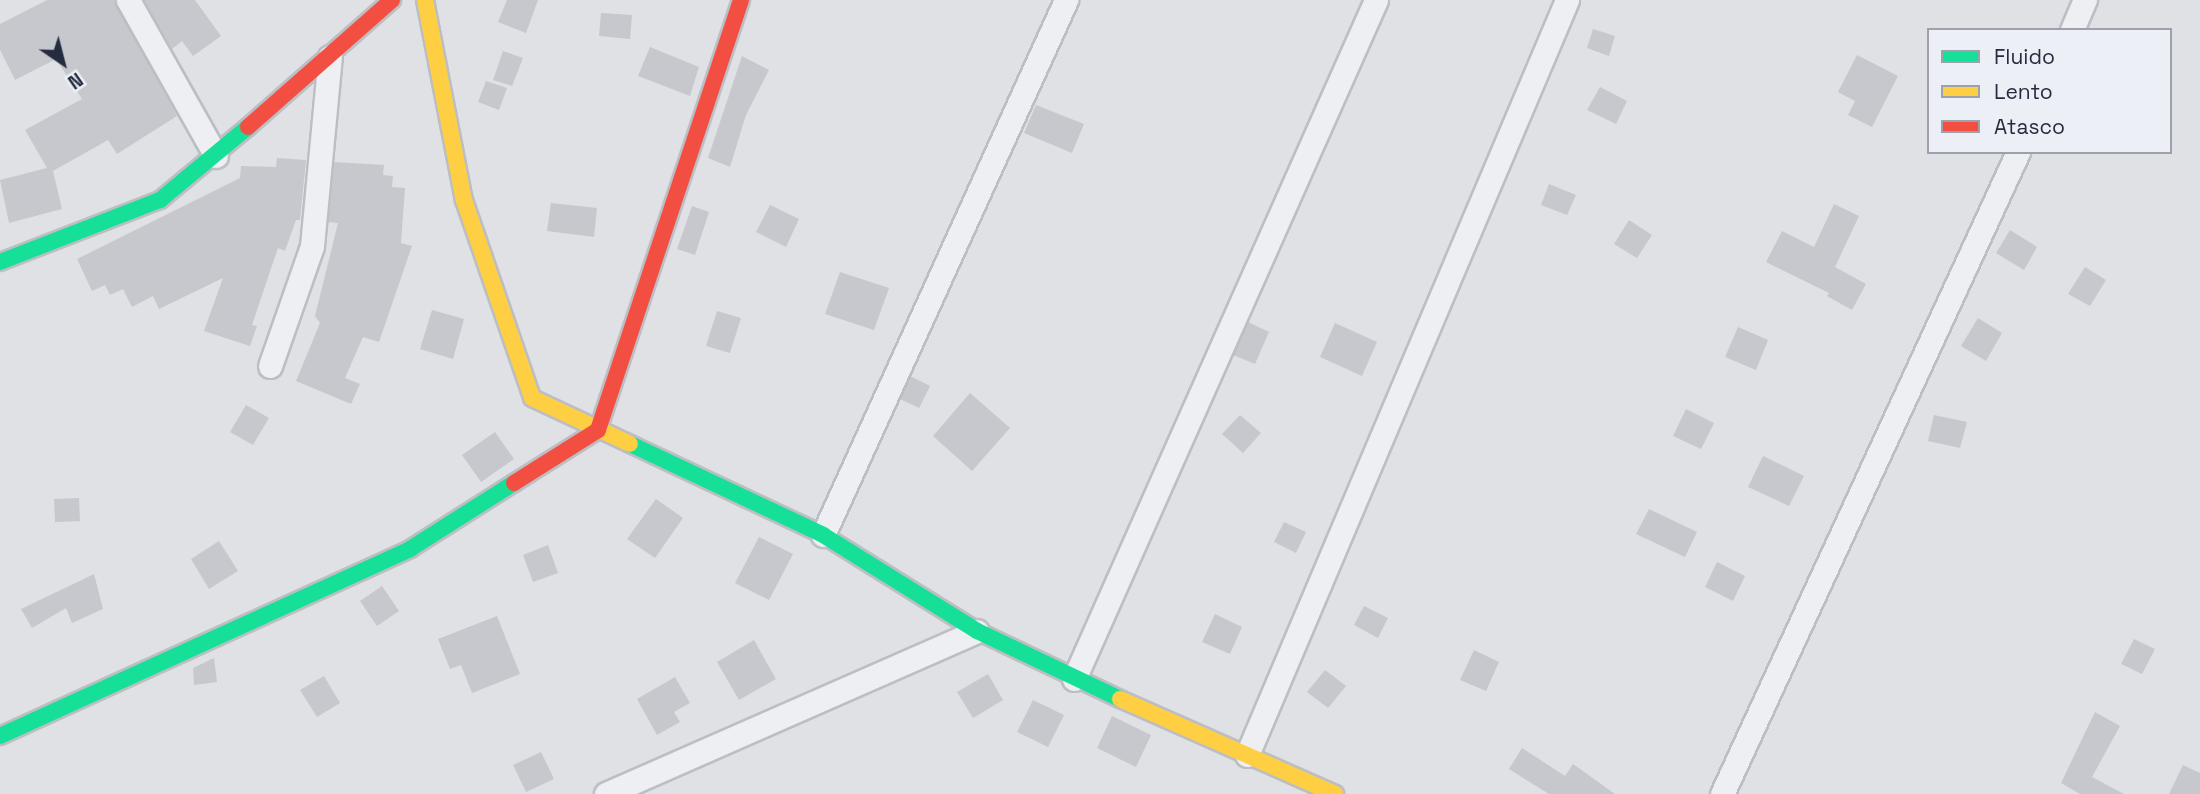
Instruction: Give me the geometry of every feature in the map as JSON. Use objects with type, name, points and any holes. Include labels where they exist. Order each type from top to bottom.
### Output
[{"type":"street","points":[[128,0],[216,156]]},
{"type":"street","points":[[0,262],[160,200],[216,156],[392,0]]},
{"type":"street","points":[[425,0],[464,200],[532,398],[823,535],[976,631],[1074,679],[1335,794]]},
{"type":"street","points":[[0,736],[410,549],[598,430],[741,0]]},
{"type":"street","points":[[823,535],[1066,0]]},
{"type":"street","points":[[1074,679],[1377,0]]},
{"type":"street","points":[[1247,755],[1567,0]]},
{"type":"street","points":[[2073,28],[2085,0]]},
{"type":"street","points":[[270,366],[312,246],[330,57]]},
{"type":"street","points":[[1722,794],[2017,154]]},
{"type":"street","points":[[606,794],[976,631]]},
{"type":"building","points":[[47,0],[114,0],[177,116],[117,154],[108,140],[53,171],[62,209],[9,223],[0,180],[47,168],[25,130],[82,99],[56,59],[15,80],[0,50],[0,24]]},
{"type":"building","points":[[144,0],[195,0],[221,36],[193,56],[182,41],[172,49]]},
{"type":"building","points":[[507,0],[538,0],[526,33],[498,22]]},
{"type":"building","points":[[601,13],[632,15],[630,39],[599,36]]},
{"type":"building","points":[[1593,29],[1615,36],[1609,56],[1587,48]]},
{"type":"building","points":[[650,47],[699,67],[690,96],[638,76]]},
{"type":"building","points":[[503,51],[523,58],[512,86],[493,80]]},
{"type":"building","points":[[1857,55],[1898,76],[1872,127],[1848,115],[1855,101],[1838,92]]},
{"type":"building","points":[[742,56],[769,70],[746,115],[730,167],[708,158]]},
{"type":"building","points":[[486,81],[507,88],[499,110],[478,102]]},
{"type":"building","points":[[1600,87],[1627,101],[1616,124],[1587,110]]},
{"type":"building","points":[[1036,105],[1084,124],[1072,153],[1024,133]]},
{"type":"building","points":[[277,158],[306,160],[300,220],[296,220],[285,251],[278,248],[252,325],[257,326],[250,346],[204,331],[223,278],[159,309],[153,296],[132,307],[123,289],[110,295],[105,285],[92,291],[77,259],[240,178],[241,166],[276,167]]},
{"type":"building","points":[[334,162],[384,165],[383,175],[393,176],[392,187],[405,188],[401,243],[412,246],[379,342],[363,337],[345,378],[360,384],[351,404],[296,381],[320,323],[315,316],[338,223],[328,222]]},
{"type":"building","points":[[1549,184],[1576,195],[1567,215],[1541,205]]},
{"type":"building","points":[[551,203],[597,208],[594,237],[547,231]]},
{"type":"building","points":[[1834,204],[1859,216],[1835,267],[1866,284],[1852,310],[1827,296],[1829,293],[1766,262],[1782,231],[1814,247]]},
{"type":"building","points":[[770,205],[799,219],[786,247],[756,232]]},
{"type":"building","points":[[692,206],[709,212],[695,255],[677,249]]},
{"type":"building","points":[[1629,220],[1652,235],[1637,258],[1614,244]]},
{"type":"building","points":[[2010,230],[2037,247],[2024,270],[1996,253]]},
{"type":"building","points":[[2085,267],[2106,280],[2090,306],[2068,294]]},
{"type":"building","points":[[840,272],[889,288],[874,330],[825,314]]},
{"type":"building","points":[[432,310],[464,319],[453,359],[420,349]]},
{"type":"building","points":[[717,311],[741,318],[730,353],[706,346]]},
{"type":"building","points":[[1978,318],[2002,333],[1986,361],[1961,346]]},
{"type":"building","points":[[1248,322],[1269,332],[1255,364],[1233,355]]},
{"type":"building","points":[[1335,323],[1377,342],[1362,376],[1320,357]]},
{"type":"building","points":[[1738,327],[1768,340],[1756,370],[1725,357]]},
{"type":"building","points":[[910,376],[930,386],[919,408],[900,399]]},
{"type":"building","points":[[970,393],[1010,428],[972,471],[933,436]]},
{"type":"building","points":[[246,405],[269,418],[253,445],[230,432]]},
{"type":"building","points":[[1686,409],[1714,423],[1701,449],[1673,436]]},
{"type":"building","points":[[1240,415],[1261,433],[1243,453],[1222,434]]},
{"type":"building","points":[[1934,415],[1967,422],[1960,448],[1928,441]]},
{"type":"building","points":[[495,432],[514,459],[481,482],[462,455]]},
{"type":"building","points":[[1763,456],[1804,476],[1789,506],[1748,487]]},
{"type":"building","points":[[79,498],[80,521],[55,522],[54,499]]},
{"type":"building","points":[[656,499],[683,518],[655,558],[627,539]]},
{"type":"building","points":[[1649,509],[1697,532],[1685,557],[1636,534]]},
{"type":"building","points":[[1284,522],[1306,532],[1296,553],[1274,542]]},
{"type":"building","points":[[759,537],[793,554],[769,600],[735,583]]},
{"type":"building","points":[[219,541],[238,571],[209,589],[191,559]]},
{"type":"building","points":[[548,545],[558,573],[533,582],[523,555]]},
{"type":"building","points":[[1717,562],[1745,576],[1733,601],[1705,587]]},
{"type":"building","points":[[94,574],[103,609],[72,623],[66,608],[32,628],[21,609]]},
{"type":"building","points":[[382,586],[399,611],[377,626],[360,601]]},
{"type":"building","points":[[1364,606],[1388,618],[1378,638],[1354,625]]},
{"type":"building","points":[[1215,614],[1242,627],[1230,654],[1202,642]]},
{"type":"building","points":[[497,616],[520,674],[472,693],[461,665],[450,669],[438,639]]},
{"type":"building","points":[[2134,639],[2155,649],[2142,674],[2121,664]]},
{"type":"building","points":[[754,640],[776,679],[739,700],[717,662]]},
{"type":"building","points":[[1474,650],[1499,662],[1486,691],[1460,680]]},
{"type":"building","points":[[214,658],[217,682],[194,685],[193,668]]},
{"type":"building","points":[[1325,670],[1346,686],[1328,708],[1307,692]]},
{"type":"building","points":[[988,674],[1003,700],[973,718],[957,692]]},
{"type":"building","points":[[324,676],[340,703],[317,717],[300,690]]},
{"type":"building","points":[[675,677],[690,703],[674,712],[680,722],[657,735],[637,699]]},
{"type":"building","points":[[1033,700],[1064,715],[1048,747],[1017,732]]},
{"type":"building","points":[[2095,712],[2120,726],[2092,777],[2124,794],[2080,794],[2061,783]]},
{"type":"building","points":[[1112,716],[1151,735],[1136,767],[1097,748]]},
{"type":"building","points":[[1522,748],[1565,776],[1573,764],[1615,794],[1549,794],[1509,769]]},
{"type":"building","points":[[541,752],[554,779],[526,792],[513,765]]},
{"type":"building","points":[[2183,765],[2200,773],[2200,794],[2169,794]]},
{"type":"traffic: fast","points":[[0,262],[160,200],[248,127]]},
{"type":"traffic: fast","points":[[630,444],[823,535],[977,631],[1120,699]]},
{"type":"traffic: fast","points":[[0,736],[410,549],[514,483]]},
{"type":"traffic: slow","points":[[425,0],[464,200],[532,398],[630,444]]},
{"type":"traffic: slow","points":[[1120,699],[1335,794]]},
{"type":"traffic: jam","points":[[248,127],[392,0]]},
{"type":"traffic: jam","points":[[514,483],[598,430],[741,0]]}]
